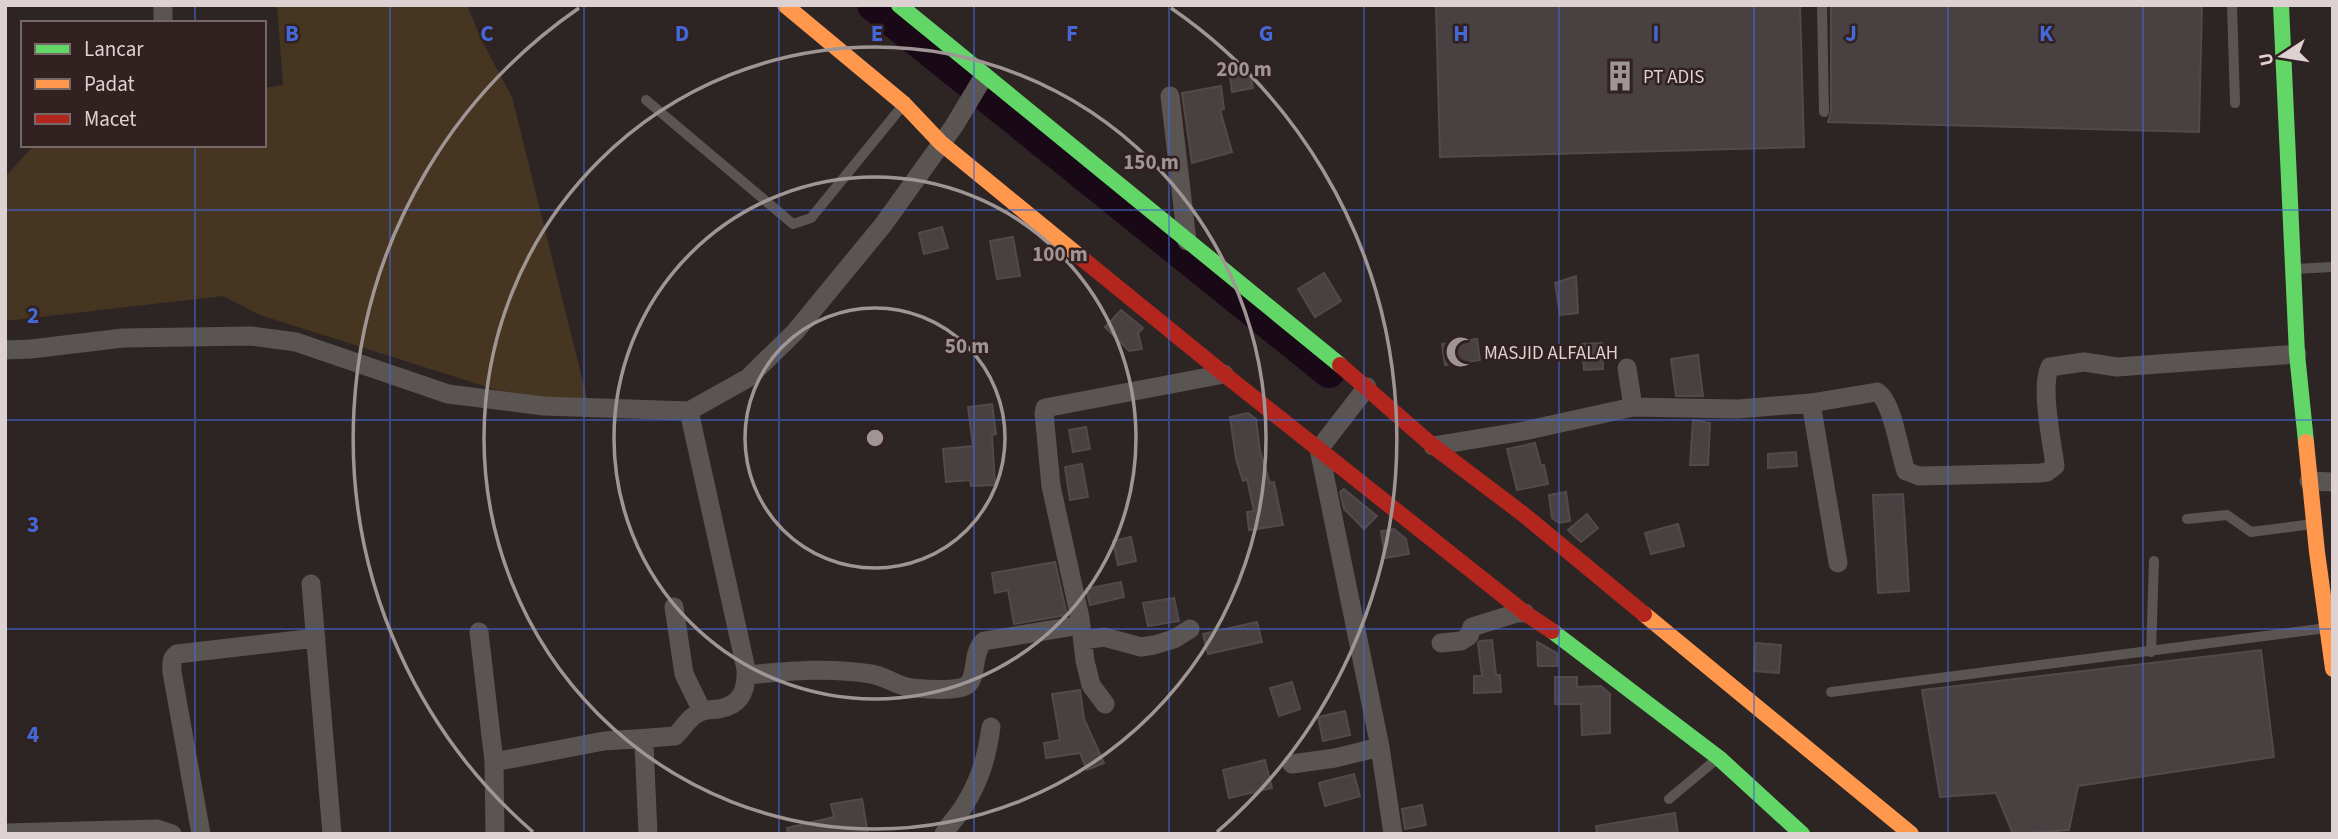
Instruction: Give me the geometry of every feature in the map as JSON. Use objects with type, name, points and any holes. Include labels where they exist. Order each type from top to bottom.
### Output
[{"type":"street","points":[[785,5],[904,104],[941,143],[1525,613],[1574,646],[1719,758],[1802,834]]},
{"type":"street","points":[[899,5],[982,78],[1187,241],[1364,391],[1523,514],[1911,834]]},
{"type":"street","points":[[2281,5],[2297,354],[2309,481],[2332,663]]},
{"type":"street","points":[[5,350],[123,338],[251,336],[296,342],[448,394],[690,421],[748,378],[795,332],[883,225],[954,126],[982,78]]},
{"type":"street","points":[[1170,96],[1187,241]]},
{"type":"street","points":[[1433,446],[1524,431],[1633,407],[1725,409],[1811,402],[1877,392],[1881,393],[1889,411],[1906,471],[1919,476],[2040,473],[2055,466],[2045,389],[2050,368],[2084,362],[2118,367],[2297,354]]},
{"type":"street","points":[[1627,368],[1633,407]]},
{"type":"street","points":[[1105,704],[1091,685],[1085,661],[1082,633],[1051,486],[1045,408],[1224,373]]},
{"type":"street","points":[[1319,449],[1364,391]]},
{"type":"street","points":[[1811,402],[1838,563]]},
{"type":"street","points":[[494,762],[604,741],[675,736],[692,716],[702,711],[732,705],[741,699],[747,676],[690,421]]},
{"type":"street","points":[[1319,449],[1380,747],[1393,834]]},
{"type":"street","points":[[2309,481],[2333,482]]},
{"type":"street","points":[[312,584],[331,834]]},
{"type":"street","points":[[674,607],[684,674],[702,711]]},
{"type":"street","points":[[1441,643],[1461,641],[1469,636],[1474,626],[1517,612],[1525,613]]},
{"type":"street","points":[[747,676],[818,669],[874,675],[907,687],[962,687],[968,684],[972,677],[974,660],[984,641],[1082,633],[1141,647],[1174,639],[1191,629]]},
{"type":"street","points":[[480,632],[494,762],[495,834]]},
{"type":"street","points":[[201,834],[172,672],[174,656],[316,638]]},
{"type":"street","points":[[944,834],[976,783],[988,755],[991,727]]},
{"type":"street","points":[[648,834],[644,744],[649,738]]},
{"type":"street","points":[[1292,764],[1335,758],[1380,747]]},
{"type":"street","points":[[5,833],[162,832]]},
{"type":"lane","points":[[1822,5],[1824,112]]},
{"type":"lane","points":[[2232,5],[2235,103]]},
{"type":"lane","points":[[646,100],[793,224],[811,218],[904,104]]},
{"type":"lane","points":[[2294,269],[2333,267]]},
{"type":"lane","points":[[2188,519],[2227,515],[2251,533],[2314,524]]},
{"type":"lane","points":[[2151,652],[2154,561]]},
{"type":"lane","points":[[1831,692],[2327,628]]},
{"type":"lane","points":[[1669,799],[1719,758]]},
{"type":"shaded area","points":[[277,5],[467,5],[482,41],[512,97],[589,406],[506,393],[260,315],[223,296],[5,321],[5,177],[32,147],[266,147],[266,88],[283,85]]},
{"type":"building","name":"PT ADIS","points":[[1436,5],[1800,5],[1804,147],[1440,157]]},
{"type":"building","points":[[1831,5],[2202,5],[2199,132],[1828,122],[1831,112]]},
{"type":"building","points":[[1249,67],[1253,88],[1232,92],[1229,70]]},
{"type":"building","points":[[1221,86],[1224,109],[1220,110],[1232,152],[1192,163],[1182,93]]},
{"type":"building","points":[[942,227],[948,248],[924,254],[919,233]]},
{"type":"building","points":[[1013,237],[1020,276],[997,279],[990,241]]},
{"type":"building","points":[[1324,273],[1341,301],[1315,317],[1298,289]]},
{"type":"building","points":[[1576,276],[1578,313],[1560,315],[1555,283]]},
{"type":"building","points":[[1121,310],[1143,328],[1138,333],[1142,349],[1129,351],[1105,327]]},
{"type":"building","name":"MASJID ALFALAH","points":[[1477,339],[1480,360],[1445,365],[1442,344]]},
{"type":"building","points":[[1602,343],[1603,369],[1584,370],[1582,344]]},
{"type":"building","points":[[1698,355],[1703,396],[1676,396],[1671,359]]},
{"type":"building","points":[[992,404],[996,434],[992,435],[995,485],[971,486],[970,480],[946,482],[943,449],[973,446],[968,407]]},
{"type":"building","points":[[1248,413],[1256,419],[1260,451],[1270,483],[1274,482],[1283,525],[1249,530],[1247,512],[1254,511],[1247,479],[1243,481],[1236,459],[1230,417]]},
{"type":"building","points":[[1693,420],[1710,423],[1708,465],[1690,465]]},
{"type":"building","points":[[1086,427],[1090,449],[1073,452],[1069,430]]},
{"type":"building","points":[[1535,443],[1548,484],[1517,490],[1507,449]]},
{"type":"building","points":[[1796,452],[1797,466],[1768,468],[1768,454]]},
{"type":"building","points":[[1082,464],[1088,497],[1070,500],[1065,467]]},
{"type":"building","points":[[1344,489],[1377,516],[1364,529],[1344,509],[1340,492]]},
{"type":"building","points":[[1566,492],[1570,521],[1559,523],[1552,518],[1549,495]]},
{"type":"building","points":[[1903,494],[1909,591],[1878,593],[1873,495]]},
{"type":"building","points":[[1587,514],[1598,528],[1581,542],[1568,530]]},
{"type":"building","points":[[1678,524],[1684,546],[1651,554],[1645,533]]},
{"type":"building","points":[[1394,529],[1406,539],[1409,554],[1385,558],[1381,531]]},
{"type":"building","points":[[1131,537],[1136,561],[1118,565],[1113,541]]},
{"type":"building","points":[[1055,562],[1067,615],[1014,624],[1008,590],[995,593],[992,573]]},
{"type":"building","points":[[1121,582],[1124,597],[1090,605],[1086,589]]},
{"type":"building","points":[[1174,598],[1179,621],[1148,626],[1143,603]]},
{"type":"building","points":[[1257,622],[1262,642],[1208,654],[1203,634]]},
{"type":"building","points":[[1492,640],[1501,692],[1474,693],[1474,676],[1482,676],[1478,643]]},
{"type":"building","points":[[1537,642],[1557,653],[1557,666],[1538,666]]},
{"type":"building","points":[[1756,643],[1781,645],[1779,673],[1754,671]]},
{"type":"building","points":[[2261,650],[2274,757],[2078,786],[2069,830],[2013,834],[1996,793],[1940,797],[1922,690]]},
{"type":"building","points":[[1555,677],[1577,677],[1577,687],[1601,686],[1610,694],[1610,733],[1582,735],[1581,704],[1555,704]]},
{"type":"building","points":[[1292,682],[1300,709],[1279,716],[1270,688]]},
{"type":"building","points":[[1080,690],[1084,719],[1104,763],[1087,770],[1080,753],[1046,758],[1044,743],[1060,740],[1052,694]]},
{"type":"building","points":[[1345,711],[1350,735],[1323,741],[1318,717]]},
{"type":"building","points":[[1265,760],[1272,788],[1229,798],[1223,770]]},
{"type":"building","points":[[1354,774],[1360,796],[1325,806],[1319,783]]},
{"type":"building","points":[[862,799],[868,834],[788,834],[787,828],[834,817],[831,804]]},
{"type":"building","points":[[1422,805],[1426,825],[1405,829],[1402,809]]},
{"type":"building","points":[[1675,813],[1678,834],[1597,834],[1596,826]]},
{"type":"waterway","points":[[873,5],[1329,372]]},
{"type":"traffic: fast","points":[[899,5],[1340,365]]},
{"type":"traffic: fast","points":[[2281,5],[2297,354],[2306,442]]},
{"type":"traffic: fast","points":[[1552,631],[1719,758],[1802,834]]},
{"type":"traffic: slow","points":[[785,5],[904,104],[941,143],[1079,256]]},
{"type":"traffic: slow","points":[[2306,442],[2333,669]]},
{"type":"traffic: slow","points":[[1644,614],[1911,834]]},
{"type":"traffic: jam","points":[[1079,256],[1525,613],[1552,631]]},
{"type":"traffic: jam","points":[[1340,365],[1433,446],[1523,514],[1644,614]]},
{"type":"place","name":"PT ADIS","points":[[1620,76]]},
{"type":"place","name":"MASJID ALFALAH","points":[[1461,352]]}]
